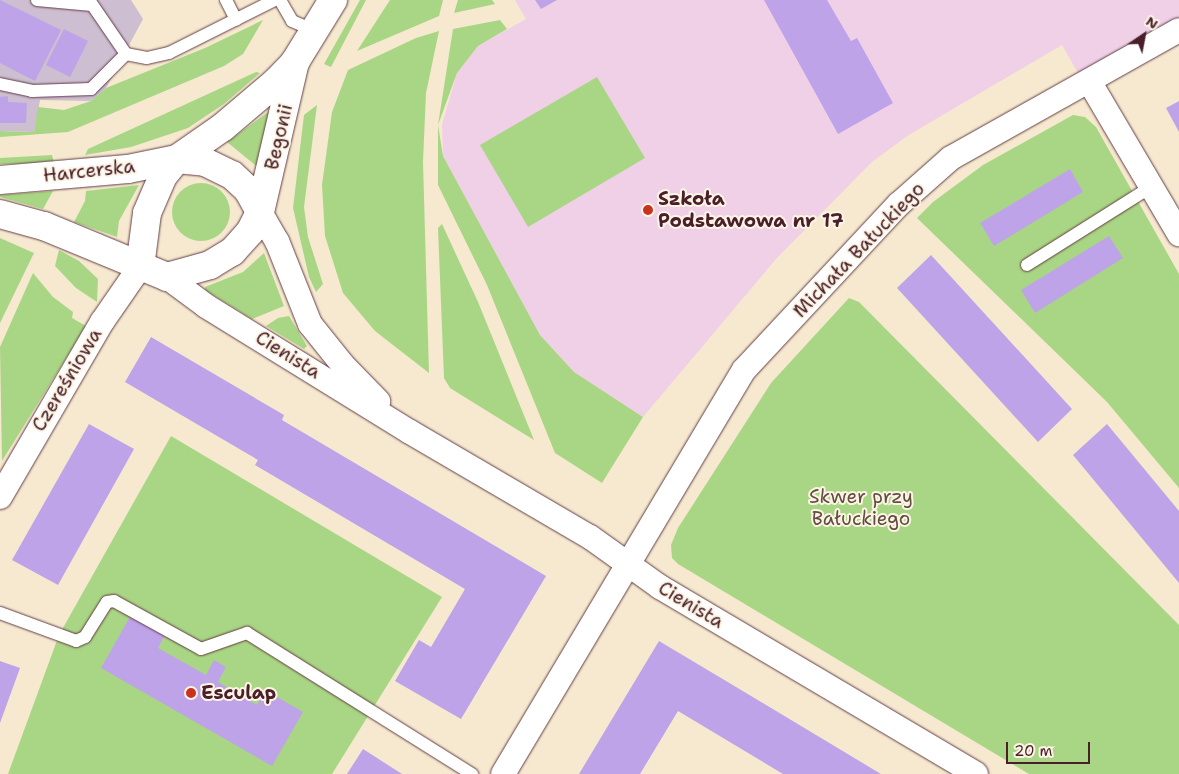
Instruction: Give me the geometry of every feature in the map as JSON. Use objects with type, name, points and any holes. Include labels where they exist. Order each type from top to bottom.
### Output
[{"type":"street","name":"Begonii","points":[[177,159],[231,121],[295,62],[333,0]]},
{"type":"street","name":"Michała Bałuckiego","points":[[503,774],[627,563],[744,370],[899,204],[951,158],[1179,30]]},
{"type":"street","name":"Begonii","points":[[260,212],[295,62]]},
{"type":"street","points":[[1089,81],[1179,234]]},
{"type":"street","points":[[0,214],[44,226],[140,267],[167,277],[210,264],[232,252],[250,232],[260,212],[248,190],[232,175],[204,162],[177,159],[163,176],[147,213],[140,267]]},
{"type":"street","name":"Harcerska","points":[[0,180],[128,169],[177,159]]},
{"type":"street","name":"Cienista","points":[[260,212],[276,241],[310,324],[342,364],[410,432]]},
{"type":"street","name":"Czereśniowa","points":[[2,487],[102,322],[140,267]]},
{"type":"street","name":"Cienista","points":[[167,277],[206,306],[410,432],[590,537],[660,587],[976,774]]},
{"type":"lane","points":[[37,0],[90,3],[126,54],[147,58],[169,53],[275,0]]},
{"type":"lane","points":[[226,0],[236,20]]},
{"type":"lane","points":[[280,0],[292,20],[314,30]]},
{"type":"lane","points":[[0,84],[32,90],[92,89],[126,54]]},
{"type":"lane","points":[[1027,265],[1151,187]]},
{"type":"lane","points":[[0,613],[76,641],[86,637],[107,602],[114,601],[201,649],[247,633],[472,774]]},
{"type":"shaded area","points":[[0,0],[131,0],[143,19],[106,88],[91,101],[40,100],[34,132],[0,131]]},
{"type":"shaded area","name":"Szkoła Podstawowa nr 17","points":[[515,0],[1179,0],[1179,24],[1081,78],[1062,45],[907,136],[872,162],[776,259],[643,417],[574,372],[540,335],[443,156],[442,125],[457,73],[478,46],[526,19]]},
{"type":"green space","points":[[360,0],[366,0],[331,67],[324,64]]},
{"type":"green space","points":[[390,0],[443,0],[439,16],[357,51]]},
{"type":"green space","points":[[458,0],[492,0],[495,4],[454,13]]},
{"type":"green space","points":[[263,20],[243,54],[224,66],[68,132],[0,137],[0,131],[34,132],[38,107],[64,110],[91,101],[106,88],[205,48]]},
{"type":"green space","points":[[500,20],[507,29],[478,46],[457,73],[438,125],[453,29]]},
{"type":"green space","points":[[439,31],[426,93],[423,162],[429,373],[375,331],[343,293],[325,236],[322,185],[332,112],[348,70],[416,38]]},
{"type":"green space","points":[[256,72],[260,73],[224,104],[188,128],[131,147],[85,155],[88,149]]},
{"type":"green space","points":[[597,77],[645,158],[528,227],[480,145]]},
{"type":"green space","points":[[317,105],[304,207],[308,237],[323,284],[316,292],[309,277],[293,208],[304,115]]},
{"type":"green space","points":[[271,110],[260,169],[227,142]]},
{"type":"green space","points":[[1073,115],[1085,117],[1096,127],[1179,274],[1179,488],[1107,402],[917,218],[933,202],[983,165]]},
{"type":"green space","points":[[438,125],[443,156],[540,335],[574,372],[643,417],[602,483],[555,453],[487,285],[438,185]]},
{"type":"green space","points":[[52,155],[54,163],[0,164],[0,158]]},
{"type":"green space","points":[[195,183],[207,183],[222,191],[230,206],[230,218],[222,233],[207,241],[195,241],[180,233],[172,218],[172,206],[180,191]]},
{"type":"green space","points":[[139,185],[119,221],[117,237],[74,222],[85,201],[86,191]]},
{"type":"green space","points":[[53,191],[43,209],[0,197],[0,195]]},
{"type":"green space","points":[[442,224],[478,302],[534,440],[450,388],[444,378],[438,228]]},
{"type":"green space","points":[[0,238],[34,253],[0,323]]},
{"type":"green space","points":[[59,250],[79,261],[98,279],[97,302],[76,288],[55,266]]},
{"type":"green space","points":[[264,253],[284,306],[252,319],[205,290],[205,287],[243,272]]},
{"type":"green space","points":[[33,273],[53,297],[73,312],[72,318],[86,326],[2,461],[0,347]]},
{"type":"green space","name":"Skwer przy Bałuckiego","points":[[849,298],[859,302],[1179,625],[1179,774],[1029,774],[678,564],[672,558],[671,545],[678,528],[771,383]]},
{"type":"green space","points":[[289,316],[307,346],[304,349],[266,326],[278,318]]},
{"type":"green space","points":[[171,436],[442,597],[332,774],[8,774],[59,635]]},
{"type":"building","points":[[0,0],[61,30],[35,81],[0,63]]},
{"type":"building","points":[[535,0],[557,0],[541,9]]},
{"type":"building","points":[[764,0],[827,0],[851,41],[857,38],[893,103],[838,134]]},
{"type":"building","points":[[64,29],[88,41],[70,77],[46,65]]},
{"type":"building","points":[[8,96],[8,102],[27,103],[26,123],[0,123],[0,97]]},
{"type":"building","points":[[1179,101],[1179,132],[1166,108]]},
{"type":"building","points":[[1070,169],[1083,192],[994,246],[980,223]]},
{"type":"building","points":[[1109,236],[1123,258],[1035,313],[1021,290]]},
{"type":"building","points":[[931,255],[1072,409],[1038,442],[897,288]]},
{"type":"building","points":[[151,337],[284,415],[282,420],[546,576],[461,719],[395,681],[419,640],[431,647],[465,589],[255,465],[258,460],[125,382]]},
{"type":"building","points":[[89,424],[134,449],[58,585],[12,560]]},
{"type":"building","points":[[1107,424],[1179,511],[1179,583],[1073,455]]},
{"type":"building","name":"Esculap","points":[[131,615],[165,635],[158,648],[206,675],[214,660],[226,667],[218,682],[257,705],[265,690],[303,712],[272,766],[101,668]]},
{"type":"building","points":[[659,641],[881,774],[783,774],[678,711],[640,774],[579,774]]},
{"type":"building","points":[[0,661],[20,668],[0,723]]},
{"type":"building","points":[[363,749],[402,774],[347,774]]},
{"type":"place","name":"Szkoła Podstawowa nr 17","points":[[648,210]]},
{"type":"place","name":"Esculap","points":[[191,693]]}]
